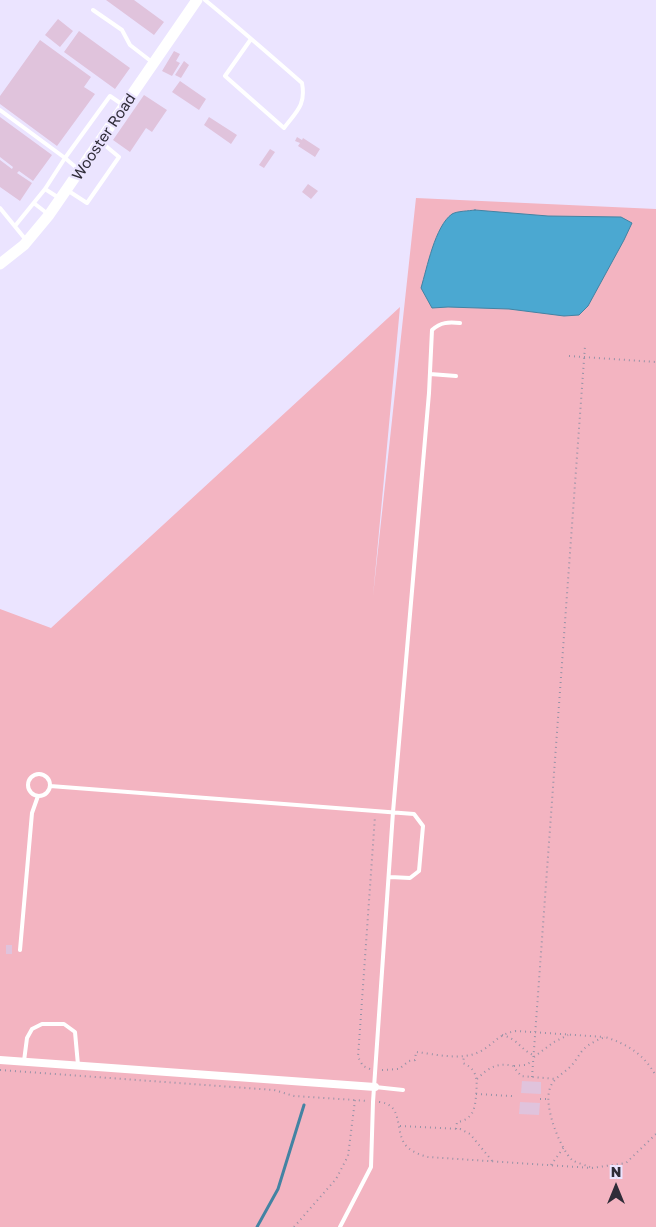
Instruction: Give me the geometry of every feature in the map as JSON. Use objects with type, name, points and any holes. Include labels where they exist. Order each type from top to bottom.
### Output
[{"type":"street","name":"Wooster Road","points":[[0,264],[28,242],[50,215],[198,0]]},
{"type":"street","points":[[0,1060],[375,1087]]},
{"type":"lane","points":[[205,0],[252,39],[302,83],[304,94],[302,106],[284,128],[225,76],[252,39]]},
{"type":"lane","points":[[93,10],[122,30],[130,45],[154,64]]},
{"type":"lane","points":[[15,226],[45,189],[110,96],[125,106]]},
{"type":"lane","points":[[0,110],[81,171]]},
{"type":"lane","points":[[45,189],[87,203],[119,157],[100,142]]},
{"type":"lane","points":[[34,204],[50,215]]},
{"type":"lane","points":[[0,208],[28,242]]},
{"type":"lane","points":[[340,1227],[371,1167],[394,812],[432,330],[438,324],[446,322],[460,323]]},
{"type":"lane","points":[[430,374],[456,376]]},
{"type":"lane","points":[[43,774],[49,778],[50,786],[48,792],[38,796],[32,793],[28,786],[32,776],[43,774]]},
{"type":"lane","points":[[50,786],[414,814],[423,826],[419,871],[410,878],[390,877]]},
{"type":"lane","points":[[20,950],[32,813],[38,796]]},
{"type":"lane","points":[[24,1061],[27,1038],[32,1029],[42,1024],[64,1024],[75,1032],[78,1065]]},
{"type":"lane","points":[[375,1087],[403,1090]]},
{"type":"path","points":[[532,1077],[585,346]]},
{"type":"path","points":[[569,356],[656,362]]},
{"type":"path","points":[[375,816],[358,1057],[363,1066],[376,1070],[399,1069],[415,1060],[416,1052],[464,1056],[481,1052],[502,1035],[516,1031],[605,1037],[623,1043],[641,1054],[656,1076]]},
{"type":"path","points":[[477,1079],[492,1066],[503,1063],[513,1066],[525,1065],[554,1042],[570,1034]]},
{"type":"path","points":[[502,1035],[512,1038],[533,1058]]},
{"type":"path","points":[[592,1168],[573,1160],[564,1147],[554,1128],[548,1107],[548,1092],[556,1078],[571,1066],[583,1050],[605,1037]]},
{"type":"path","points":[[456,1129],[458,1122],[473,1114],[476,1094],[477,1079],[469,1065],[463,1063],[464,1056]]},
{"type":"path","points":[[513,1066],[521,1076],[556,1078]]},
{"type":"path","points":[[0,1070],[274,1090],[294,1096],[355,1100],[390,1105],[395,1110],[404,1144],[415,1153],[428,1158],[592,1168],[626,1164],[656,1134]]},
{"type":"path","points":[[476,1094],[512,1096]]},
{"type":"path","points":[[540,1099],[548,1099]]},
{"type":"path","points":[[294,1227],[336,1179],[348,1156],[355,1100]]},
{"type":"path","points":[[399,1127],[456,1129],[470,1134],[493,1162]]},
{"type":"path","points":[[551,1165],[564,1147]]},
{"type":"shaded area","points":[[416,198],[656,209],[656,1227],[0,1227],[0,609],[51,628],[400,307],[373,596]]},
{"type":"water","points":[[475,210],[548,216],[621,217],[632,223],[588,306],[579,315],[564,316],[509,309],[432,308],[421,288],[436,237],[452,214]]},
{"type":"building","points":[[106,0],[134,0],[164,22],[154,35]]},
{"type":"building","points":[[58,19],[73,31],[60,47],[45,35]]},
{"type":"building","points":[[79,31],[130,68],[115,89],[64,52]]},
{"type":"building","points":[[40,40],[91,77],[84,87],[95,94],[57,146],[0,104],[0,96]]},
{"type":"building","points":[[174,51],[180,54],[176,61],[180,63],[172,76],[162,71]]},
{"type":"building","points":[[184,61],[189,65],[181,78],[175,75]]},
{"type":"building","points":[[180,81],[206,99],[199,110],[172,92]]},
{"type":"building","points":[[144,95],[167,110],[152,132],[146,128],[130,152],[113,140]]},
{"type":"building","points":[[0,117],[52,155],[33,181],[19,171],[17,173],[32,183],[20,201],[0,187],[0,160],[12,169],[13,167],[0,157]]},
{"type":"building","points":[[209,117],[237,135],[231,144],[204,125]]},
{"type":"building","points":[[297,137],[302,140],[303,138],[320,149],[315,157],[298,146],[300,143],[295,141]]},
{"type":"building","points":[[270,149],[275,152],[264,168],[259,165]]},
{"type":"building","points":[[308,184],[318,191],[311,199],[302,192]]},
{"type":"building","points":[[6,945],[12,945],[12,954],[6,954]]},
{"type":"building","points":[[522,1081],[541,1082],[541,1094],[521,1093]]},
{"type":"building","points":[[520,1102],[540,1103],[539,1115],[519,1114]]},
{"type":"waterway","points":[[257,1227],[278,1189],[304,1105]]}]
